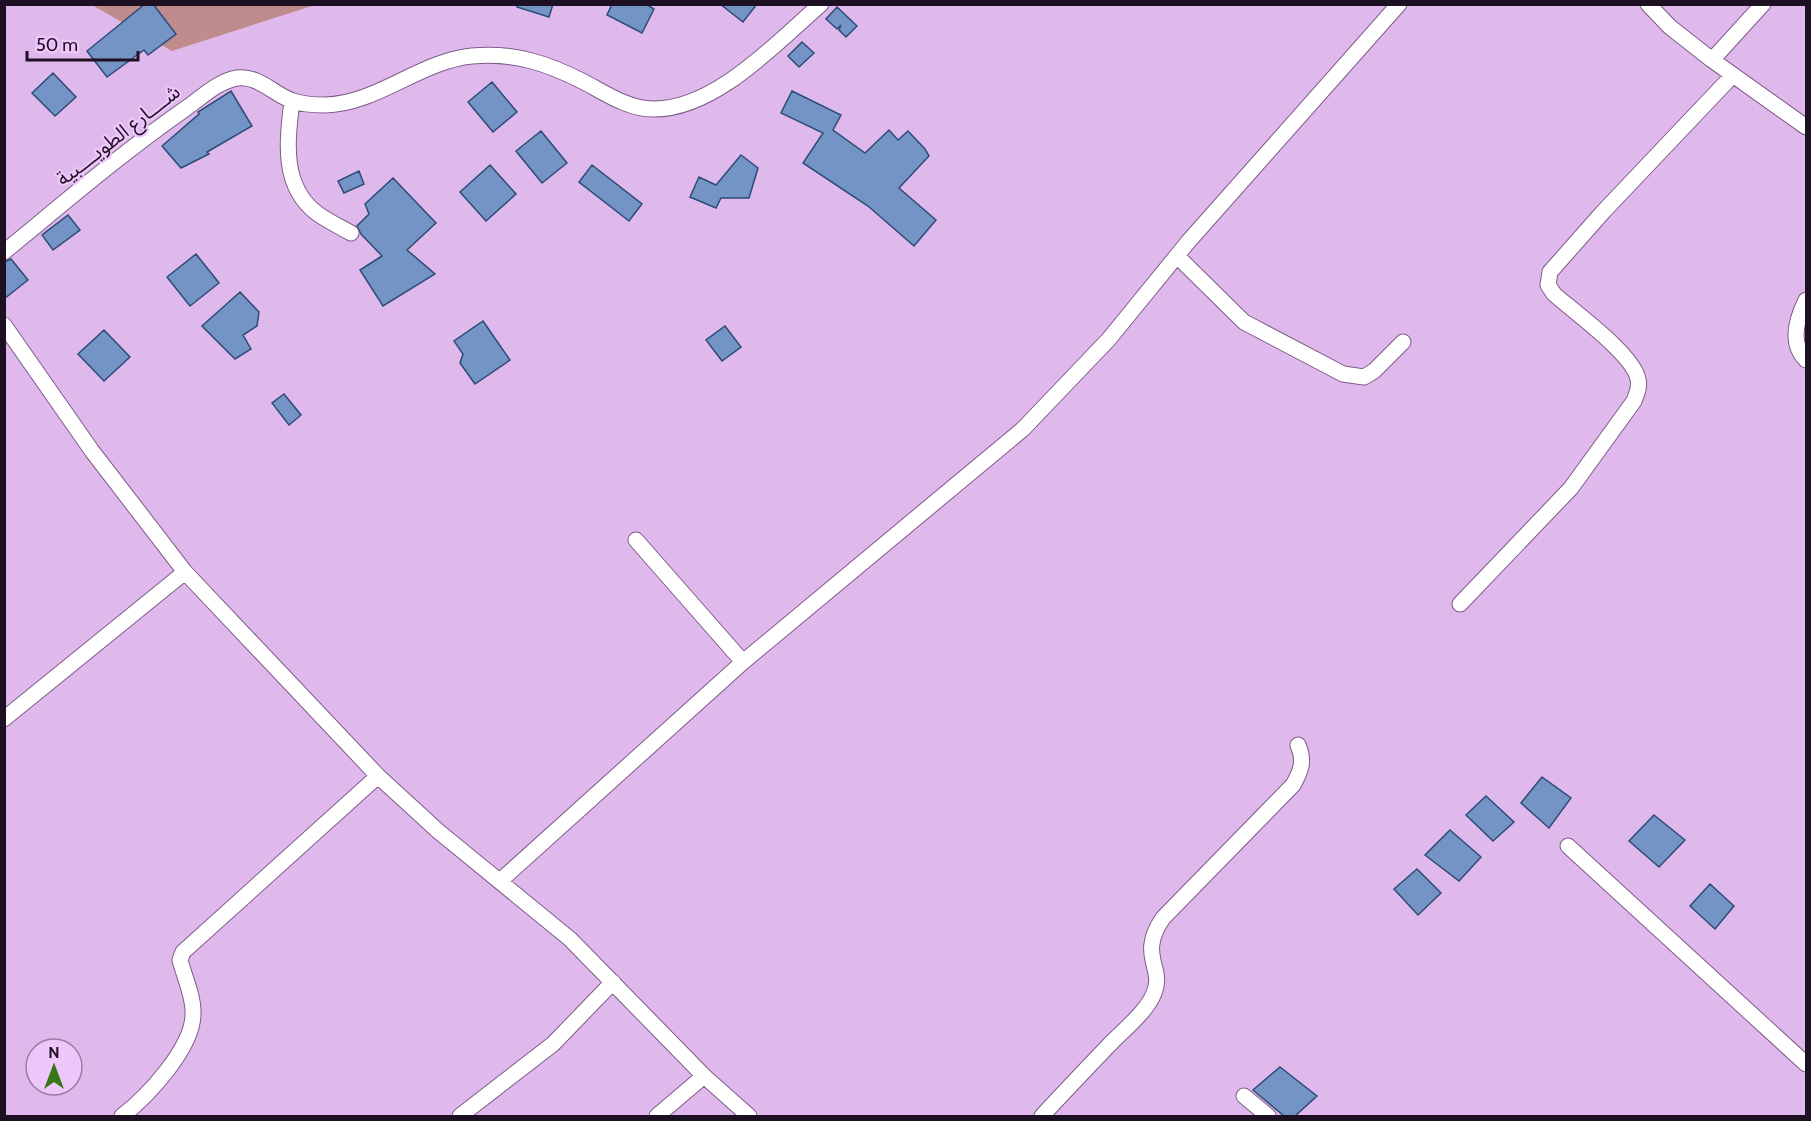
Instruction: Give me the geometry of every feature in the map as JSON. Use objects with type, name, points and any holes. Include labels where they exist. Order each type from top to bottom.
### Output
[{"type":"street","name":"شــــارع الطويــــبية","points":[[4,252],[145,137],[219,85],[238,78],[256,81],[292,101],[323,105],[344,104],[436,66],[469,56],[504,55],[532,59],[556,68],[627,104],[652,109],[674,107],[702,97],[726,84],[821,4]]},
{"type":"street","points":[[500,881],[743,662],[1023,429],[1109,339],[1177,256],[1399,4]]},
{"type":"street","points":[[1648,4],[1670,27],[1712,60],[1806,127]]},
{"type":"street","points":[[1712,60],[1763,4]]},
{"type":"street","points":[[1460,604],[1571,488],[1628,410],[1639,387],[1638,376],[1628,358],[1554,294],[1548,285],[1550,272],[1603,212],[1733,75]]},
{"type":"street","points":[[292,101],[287,140],[291,178],[298,193],[317,213],[351,233]]},
{"type":"street","points":[[1177,256],[1244,322],[1343,374],[1364,376],[1374,371],[1403,342]]},
{"type":"street","points":[[1806,300],[1798,316],[1796,332],[1797,344],[1806,360]]},
{"type":"street","points":[[4,325],[92,451],[185,572],[378,776],[438,831],[570,939],[704,1076],[749,1116]]},
{"type":"street","points":[[636,540],[743,662]]},
{"type":"street","points":[[4,719],[185,572]]},
{"type":"street","points":[[1042,1116],[1129,1025],[1154,994],[1156,982],[1150,945],[1155,930],[1163,918],[1293,785],[1301,770],[1302,755],[1298,745]]},
{"type":"street","points":[[122,1116],[148,1094],[188,1034],[193,1014],[180,960],[183,952],[378,776]]},
{"type":"street","points":[[1568,846],[1806,1064]]},
{"type":"street","points":[[460,1116],[553,1044],[613,982]]},
{"type":"street","points":[[657,1116],[704,1076]]},
{"type":"street","points":[[1244,1096],[1268,1116]]},
{"type":"shaded area","points":[[92,5],[315,5],[172,51]]},
{"type":"building","points":[[145,4],[153,4],[176,34],[148,55],[144,50],[107,77],[87,51]]},
{"type":"building","points":[[517,4],[553,4],[549,17],[517,7]]},
{"type":"building","points":[[612,4],[646,4],[654,9],[642,33],[607,15]]},
{"type":"building","points":[[720,4],[757,4],[743,22]]},
{"type":"building","points":[[837,7],[857,26],[846,37],[839,30],[841,25],[837,29],[826,19]]},
{"type":"building","points":[[802,42],[814,53],[799,67],[788,56]]},
{"type":"building","points":[[53,73],[76,97],[55,116],[32,93]]},
{"type":"building","points":[[492,82],[517,112],[493,132],[468,102]]},
{"type":"building","points":[[231,91],[252,126],[207,152],[209,154],[181,168],[162,146],[199,114],[198,112]]},
{"type":"building","points":[[792,91],[841,115],[833,130],[865,153],[889,130],[898,140],[908,131],[925,149],[929,156],[899,188],[936,220],[914,246],[868,206],[803,163],[823,133],[781,113]]},
{"type":"building","points":[[541,131],[567,163],[542,183],[516,151]]},
{"type":"building","points":[[741,155],[758,168],[749,198],[721,198],[716,208],[690,197],[699,177],[716,185]]},
{"type":"building","points":[[490,165],[516,194],[486,221],[460,192]]},
{"type":"building","points":[[592,165],[642,204],[629,221],[579,182]]},
{"type":"building","points":[[359,171],[364,184],[344,193],[338,181]]},
{"type":"building","points":[[393,178],[436,223],[407,250],[435,274],[383,306],[360,270],[382,256],[361,234],[357,226],[369,214],[365,204]]},
{"type":"building","points":[[68,215],[80,230],[53,250],[42,235]]},
{"type":"building","points":[[196,254],[219,283],[190,306],[167,277]]},
{"type":"building","points":[[11,259],[28,280],[4,299],[4,262]]},
{"type":"building","points":[[240,292],[259,312],[257,326],[243,335],[251,349],[235,359],[202,326]]},
{"type":"building","points":[[483,321],[510,360],[475,384],[460,363],[463,354],[454,341]]},
{"type":"building","points":[[725,326],[741,347],[722,361],[706,340]]},
{"type":"building","points":[[104,330],[130,357],[104,381],[78,354]]},
{"type":"building","points":[[284,394],[301,415],[289,425],[272,403]]},
{"type":"building","points":[[1542,777],[1571,798],[1549,828],[1521,803]]},
{"type":"building","points":[[1486,796],[1514,822],[1493,841],[1466,815]]},
{"type":"building","points":[[1654,815],[1685,840],[1659,867],[1629,841]]},
{"type":"building","points":[[1450,830],[1481,857],[1459,881],[1425,855]]},
{"type":"building","points":[[1417,869],[1441,893],[1418,915],[1394,889]]},
{"type":"building","points":[[1710,884],[1734,906],[1715,929],[1690,906]]},
{"type":"building","points":[[1280,1067],[1317,1096],[1295,1116],[1284,1116],[1253,1090]]}]
